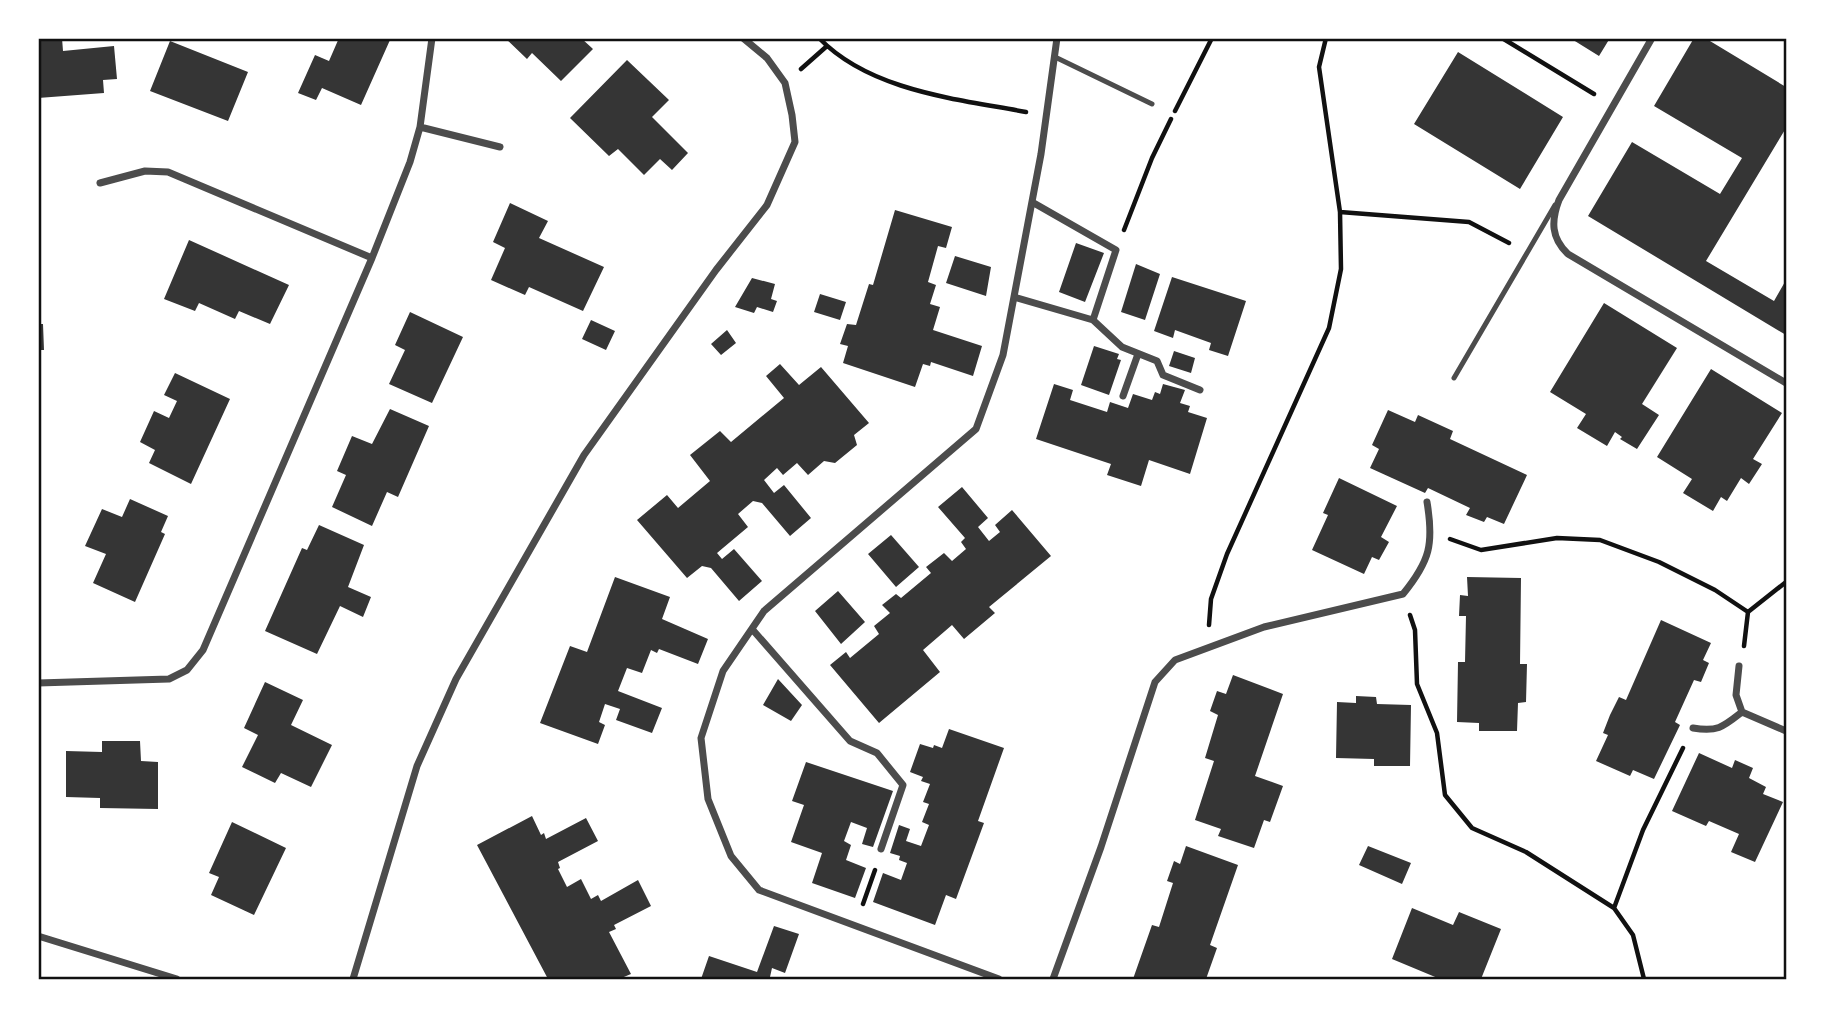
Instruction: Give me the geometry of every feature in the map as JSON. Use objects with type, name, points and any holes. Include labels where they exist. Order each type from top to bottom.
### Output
[{"type":"street","points":[[38,684],[169,680],[187,670],[203,650],[372,258],[410,162],[420,127],[432,38]]},
{"type":"street","points":[[353,979],[417,766],[456,679],[584,455],[716,270],[767,205],[795,142],[785,83],[768,58],[743,38]]},
{"type":"street","points":[[999,979],[759,890],[731,856],[708,799],[701,738],[723,671],[764,611],[976,429],[1003,355],[1047,116],[1058,38]]},
{"type":"street","points":[[1651,38],[1559,200],[1553,218],[1558,245],[1787,383]]},
{"type":"street","points":[[420,127],[500,148]]},
{"type":"street","points":[[100,183],[145,171],[168,172],[372,258]]},
{"type":"street","points":[[1032,202],[1116,250],[1093,320]]},
{"type":"street","points":[[1014,297],[1093,320],[1122,347],[1157,361],[1163,375],[1200,390]]},
{"type":"street","points":[[1123,396],[1138,354]]},
{"type":"street","points":[[1053,979],[1101,847],[1155,682],[1175,660],[1264,627],[1403,594],[1418,576],[1429,548],[1432,532],[1427,502]]},
{"type":"street","points":[[752,629],[850,741],[877,753],[903,785],[881,849]]},
{"type":"street","points":[[1739,666],[1737,695],[1742,712]]},
{"type":"street","points":[[1693,728],[1711,731],[1742,712]]},
{"type":"street","points":[[1742,712],[1787,731]]},
{"type":"street","points":[[38,936],[177,979]]},
{"type":"lane","points":[[1055,57],[1152,104]]},
{"type":"lane","points":[[1454,378],[1559,200]]},
{"type":"path","points":[[820,38],[850,63],[889,83],[1047,116]]},
{"type":"path","points":[[1116,250],[1152,158],[1212,38]]},
{"type":"path","points":[[1208,648],[1210,599],[1227,554],[1329,328],[1341,269],[1340,212],[1319,67],[1325,38]]},
{"type":"path","points":[[1502,38],[1613,106]]},
{"type":"path","points":[[785,83],[827,46]]},
{"type":"path","points":[[1340,212],[1469,222],[1527,254]]},
{"type":"path","points":[[1432,532],[1481,550],[1557,538],[1600,540],[1659,562],[1715,590],[1748,612]]},
{"type":"path","points":[[1739,666],[1748,612],[1787,582]]},
{"type":"path","points":[[1403,594],[1415,630],[1417,684],[1437,733],[1445,795],[1472,828],[1526,852],[1614,908],[1633,935],[1644,979]]},
{"type":"path","points":[[1614,908],[1643,830],[1693,728]]},
{"type":"path","points":[[855,925],[874,873]]},
{"type":"building","points":[[38,38],[62,38],[63,51],[114,46],[117,79],[103,80],[104,93],[38,98]]},
{"type":"building","points":[[339,38],[390,40],[361,105],[322,88],[316,100],[298,93],[315,55],[329,61]]},
{"type":"building","points":[[505,38],[581,38],[593,49],[561,81],[532,53],[527,59]]},
{"type":"building","points":[[1570,38],[1610,38],[1599,56]]},
{"type":"building","points":[[1694,38],[1705,38],[1786,87],[1786,128],[1706,261],[1774,301],[1786,280],[1786,335],[1588,216],[1632,142],[1720,194],[1742,158],[1654,106]]},
{"type":"building","points":[[170,41],[248,72],[228,121],[150,91]]},
{"type":"building","points":[[1458,52],[1563,117],[1520,189],[1414,124]]},
{"type":"building","points":[[627,60],[669,100],[652,117],[688,153],[672,170],[660,159],[644,175],[618,149],[609,156],[570,118]]},
{"type":"building","points":[[510,203],[548,221],[539,238],[604,267],[583,311],[529,287],[525,295],[491,280],[505,248],[493,242]]},
{"type":"building","points":[[895,210],[952,227],[946,248],[938,246],[928,282],[936,285],[930,304],[940,307],[933,330],[982,346],[973,376],[931,362],[930,366],[923,364],[915,387],[843,363],[848,346],[840,344],[847,324],[856,325],[869,284],[873,285]]},
{"type":"building","points":[[189,240],[289,285],[270,324],[239,311],[235,319],[199,303],[195,311],[164,299]]},
{"type":"building","points":[[1076,243],[1104,253],[1085,302],[1059,292]]},
{"type":"building","points":[[955,256],[991,267],[986,296],[946,283]]},
{"type":"building","points":[[1136,264],[1160,274],[1145,320],[1121,312]]},
{"type":"building","points":[[1172,277],[1246,301],[1228,356],[1209,350],[1211,343],[1175,330],[1173,338],[1154,331]]},
{"type":"building","points":[[752,278],[775,284],[771,299],[777,301],[773,312],[757,307],[754,313],[735,307]]},
{"type":"building","points":[[820,294],[846,302],[840,320],[814,312]]},
{"type":"building","points":[[1604,303],[1677,348],[1642,404],[1659,415],[1637,449],[1620,439],[1622,437],[1615,432],[1607,446],[1577,428],[1586,414],[1550,392]]},
{"type":"building","points":[[410,312],[463,337],[432,403],[389,384],[405,350],[395,345]]},
{"type":"building","points":[[591,320],[615,331],[606,350],[582,339]]},
{"type":"building","points":[[38,324],[43,324],[44,350],[38,350]]},
{"type":"building","points":[[727,330],[736,343],[721,355],[711,344]]},
{"type":"building","points":[[1094,346],[1119,354],[1117,359],[1121,360],[1109,395],[1081,385]]},
{"type":"building","points":[[1174,351],[1195,358],[1191,373],[1169,366]]},
{"type":"building","points":[[780,364],[799,385],[821,367],[869,423],[854,435],[857,445],[835,463],[824,461],[808,475],[797,463],[783,475],[777,468],[764,480],[774,493],[784,485],[811,518],[790,536],[762,503],[753,501],[738,514],[748,527],[717,553],[722,559],[734,549],[762,581],[739,601],[711,568],[702,566],[687,578],[637,520],[667,495],[678,508],[710,481],[690,455],[720,431],[731,442],[784,398],[766,376]]},
{"type":"building","points":[[1711,369],[1782,413],[1753,459],[1762,464],[1749,484],[1741,478],[1727,501],[1721,497],[1713,511],[1683,493],[1692,479],[1657,457]]},
{"type":"building","points":[[175,373],[230,399],[191,484],[149,463],[155,450],[140,442],[154,411],[169,418],[177,401],[164,395]]},
{"type":"building","points":[[1054,384],[1073,390],[1070,400],[1107,412],[1110,402],[1128,408],[1133,394],[1152,400],[1155,392],[1160,394],[1163,384],[1185,390],[1180,403],[1190,406],[1188,412],[1207,418],[1190,474],[1149,460],[1141,486],[1107,475],[1111,464],[1036,439]]},
{"type":"building","points":[[390,409],[429,426],[398,497],[387,492],[372,526],[332,507],[346,475],[337,471],[352,436],[372,444]]},
{"type":"building","points":[[1388,410],[1415,422],[1418,415],[1453,431],[1450,439],[1527,475],[1504,524],[1487,517],[1484,522],[1466,515],[1470,508],[1428,488],[1425,493],[1370,468],[1379,449],[1372,445]]},
{"type":"building","points":[[1339,478],[1397,506],[1381,537],[1389,542],[1379,560],[1372,557],[1364,574],[1312,550],[1328,515],[1323,513]]},
{"type":"building","points":[[962,487],[988,518],[978,527],[989,541],[1000,532],[995,525],[1012,510],[1051,556],[989,607],[995,613],[964,639],[952,625],[923,650],[940,672],[879,723],[830,665],[846,652],[850,658],[879,634],[874,626],[890,613],[882,605],[896,594],[901,598],[931,573],[926,567],[944,553],[952,561],[966,549],[961,542],[965,538],[938,507]]},
{"type":"building","points":[[130,499],[168,516],[161,532],[165,534],[135,602],[93,583],[106,554],[85,546],[102,509],[122,517]]},
{"type":"building","points":[[319,525],[364,545],[348,587],[371,597],[363,617],[340,606],[317,654],[265,631],[302,548],[307,550]]},
{"type":"building","points":[[891,535],[919,567],[896,587],[868,554]]},
{"type":"building","points":[[615,577],[670,597],[662,619],[708,639],[698,664],[659,649],[657,653],[651,650],[642,673],[627,668],[618,691],[662,708],[652,733],[616,720],[620,709],[605,704],[599,722],[605,725],[598,744],[540,723],[570,646],[587,652]]},
{"type":"building","points":[[1467,577],[1521,578],[1520,664],[1527,664],[1526,702],[1518,703],[1517,731],[1479,731],[1479,723],[1457,722],[1458,662],[1465,662],[1466,616],[1459,616],[1460,595],[1468,596]]},
{"type":"building","points":[[838,591],[865,622],[841,644],[815,611]]},
{"type":"building","points":[[1661,620],[1711,643],[1703,660],[1709,663],[1701,682],[1694,680],[1675,722],[1680,725],[1654,779],[1633,770],[1630,776],[1596,761],[1608,735],[1603,733],[1610,715],[1619,697],[1626,700]]},
{"type":"building","points":[[1233,675],[1283,694],[1255,776],[1283,786],[1270,822],[1264,820],[1254,848],[1218,836],[1221,829],[1195,820],[1214,761],[1205,758],[1218,715],[1210,711],[1217,691],[1226,694]]},
{"type":"building","points":[[778,679],[802,705],[791,721],[763,705]]},
{"type":"building","points":[[265,682],[303,700],[291,725],[332,745],[311,787],[281,773],[275,783],[242,767],[258,735],[244,728]]},
{"type":"building","points":[[1356,696],[1376,697],[1377,704],[1411,705],[1410,766],[1374,766],[1374,759],[1336,758],[1337,702],[1356,703]]},
{"type":"building","points":[[949,729],[1004,748],[978,821],[984,823],[956,899],[946,895],[935,925],[873,902],[883,873],[901,880],[907,863],[899,860],[900,856],[890,853],[899,825],[910,829],[906,841],[921,846],[929,825],[922,822],[929,804],[923,802],[930,784],[921,781],[923,777],[910,772],[920,744],[942,748]]},
{"type":"building","points":[[102,741],[140,741],[141,761],[158,762],[158,809],[100,808],[100,798],[66,797],[66,751],[102,752]]},
{"type":"building","points":[[1699,753],[1732,768],[1735,760],[1753,768],[1749,778],[1766,787],[1763,794],[1783,802],[1755,862],[1731,852],[1739,834],[1709,821],[1706,826],[1672,811]]},
{"type":"building","points":[[806,762],[893,791],[873,847],[862,844],[867,828],[851,822],[844,841],[851,845],[846,860],[866,868],[855,898],[812,883],[822,853],[791,842],[804,805],[792,801]]},
{"type":"building","points":[[532,816],[541,835],[544,833],[546,839],[586,818],[598,841],[558,862],[558,869],[567,887],[581,879],[591,899],[598,895],[601,901],[638,880],[651,906],[614,925],[616,929],[609,932],[631,974],[619,979],[548,979],[477,845]]},
{"type":"building","points":[[232,822],[286,848],[254,915],[211,895],[219,877],[209,873]]},
{"type":"building","points":[[1186,846],[1238,865],[1210,945],[1217,948],[1206,979],[1133,979],[1152,925],[1159,927],[1173,883],[1167,881],[1174,861],[1180,864]]},
{"type":"building","points":[[1368,846],[1411,863],[1402,884],[1359,865]]},
{"type":"building","points":[[1412,908],[1453,925],[1459,912],[1501,929],[1481,979],[1440,979],[1392,959]]},
{"type":"building","points":[[774,926],[799,934],[785,973],[772,968],[770,977],[775,979],[701,979],[709,956],[757,972]]}]
